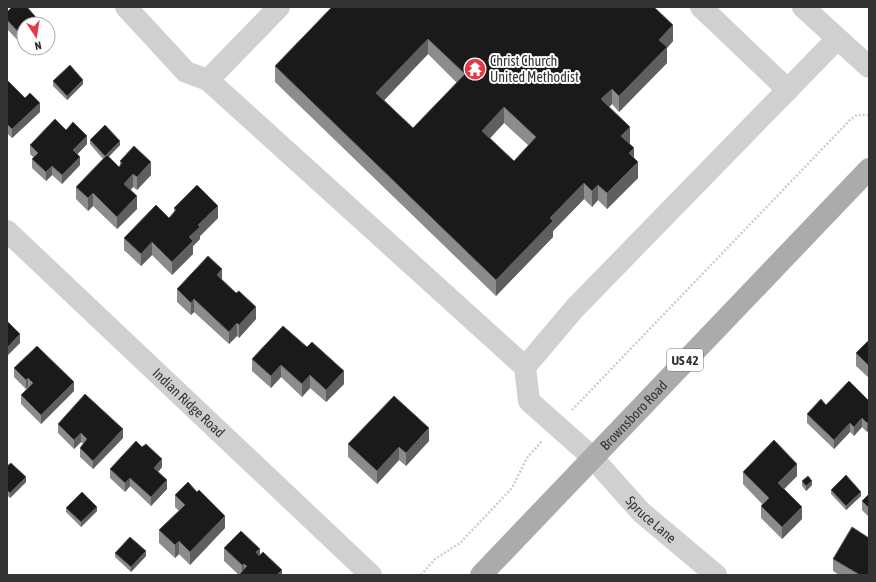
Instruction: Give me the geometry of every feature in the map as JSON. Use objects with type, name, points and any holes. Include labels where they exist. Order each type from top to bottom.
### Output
[{"type":"main road","name":"Brownsboro Road","points":[[481,575],[592,457],[869,169]]},
{"type":"street","points":[[126,7],[186,72],[208,80],[525,367],[576,308],[837,39]]},
{"type":"street","points":[[208,80],[279,7]]},
{"type":"street","points":[[701,7],[788,90]]},
{"type":"street","points":[[803,7],[869,67]]},
{"type":"street","name":"Indian Ridge Road","points":[[7,231],[371,575]]},
{"type":"street","name":"Spruce Lane","points":[[525,367],[529,401],[592,457],[641,512],[716,575]]},
{"type":"path","points":[[420,575],[435,559],[460,543],[512,488],[527,458],[850,120],[857,115],[869,115]]},
{"type":"building","points":[[12,7],[27,7],[35,16],[16,16],[16,30],[7,20],[7,12]]},
{"type":"building","points":[[332,7],[654,7],[673,25],[659,40],[667,47],[619,96],[612,89],[601,99],[630,127],[621,136],[634,148],[629,153],[638,162],[607,193],[598,185],[592,191],[584,183],[550,218],[553,221],[496,280],[275,66]],"holes":[[[428,39],[465,74],[413,128],[376,93]],[[504,107],[536,137],[514,161],[482,131]]]},
{"type":"building","points":[[70,65],[83,80],[67,96],[53,81]]},
{"type":"building","points":[[7,80],[25,98],[30,93],[40,103],[12,129],[7,124]]},
{"type":"building","points":[[55,119],[66,130],[73,122],[87,136],[73,150],[80,157],[62,175],[52,166],[46,172],[32,159],[38,153],[30,145]]},
{"type":"building","points":[[105,125],[120,141],[105,156],[90,140]]},
{"type":"building","points":[[134,146],[151,162],[137,177],[133,174],[124,184],[137,196],[117,217],[93,193],[88,198],[76,187],[107,155],[119,167],[122,163],[120,161]]},
{"type":"building","points":[[197,185],[218,206],[198,225],[200,227],[189,237],[193,241],[172,262],[152,242],[141,254],[124,238],[156,205],[169,218],[176,210],[174,208]]},
{"type":"building","points":[[208,256],[222,269],[217,275],[236,293],[239,291],[256,307],[239,325],[237,323],[229,332],[194,299],[191,303],[177,289]]},
{"type":"building","points":[[7,321],[20,334],[7,348]]},
{"type":"building","points":[[283,326],[307,347],[312,342],[344,371],[326,390],[310,375],[302,384],[281,365],[271,376],[252,359]]},
{"type":"building","points":[[869,340],[869,366],[856,353]]},
{"type":"building","points":[[37,346],[74,382],[41,415],[21,395],[33,383],[28,378],[26,380],[14,368]]},
{"type":"building","points":[[849,381],[869,401],[869,421],[867,423],[862,418],[854,427],[850,423],[834,440],[807,414],[821,399],[826,405]]},
{"type":"building","points":[[85,394],[123,429],[93,461],[80,448],[87,439],[81,433],[74,440],[58,424]]},
{"type":"building","points":[[394,396],[429,428],[406,453],[399,447],[377,471],[348,444]]},
{"type":"building","points":[[774,440],[797,464],[778,483],[802,507],[782,527],[761,506],[769,498],[743,472]]},
{"type":"building","points":[[136,441],[142,447],[146,444],[162,459],[154,468],[167,480],[151,497],[130,478],[125,483],[110,469]]},
{"type":"building","points":[[11,463],[26,477],[10,493],[7,490],[7,466]]},
{"type":"building","points":[[846,475],[861,492],[846,506],[831,490]]},
{"type":"building","points":[[808,476],[812,481],[806,486],[802,481]]},
{"type":"building","points":[[188,482],[197,492],[199,490],[225,516],[190,552],[179,541],[175,545],[159,530],[185,505],[175,495]]},
{"type":"building","points":[[82,492],[97,507],[81,522],[66,508]]},
{"type":"building","points":[[869,494],[869,508],[862,501]]},
{"type":"building","points":[[852,527],[869,538],[869,575],[860,575],[833,559]]},
{"type":"building","points":[[241,531],[260,549],[256,552],[259,556],[263,552],[282,570],[278,574],[280,575],[239,575],[247,566],[244,564],[242,565],[224,548]]},
{"type":"building","points":[[130,537],[146,551],[131,567],[115,553]]},
{"type":"place","name":"Christ Church United Methodist","points":[[475,69]]}]
